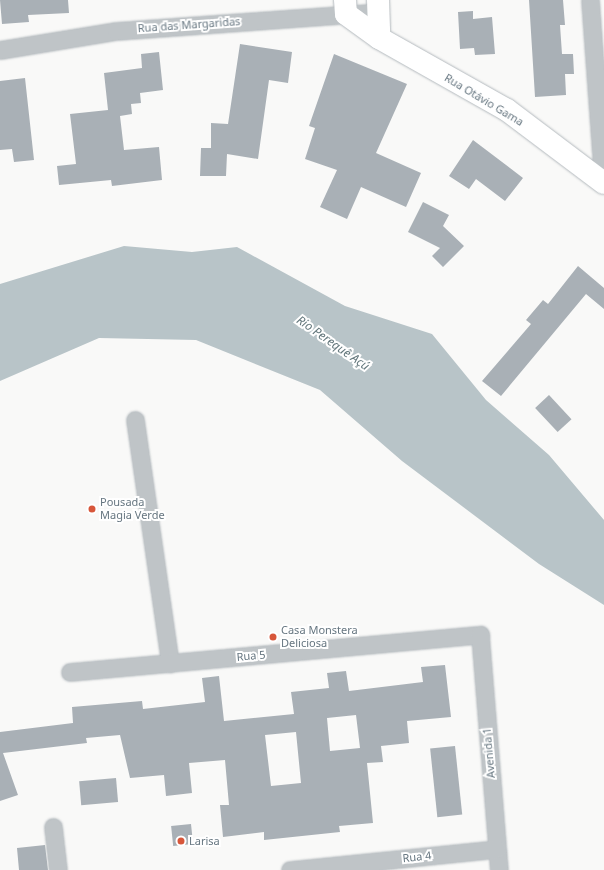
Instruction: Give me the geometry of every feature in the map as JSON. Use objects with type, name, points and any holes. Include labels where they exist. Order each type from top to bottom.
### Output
[{"type":"street","points":[[590,0],[603,182]]},
{"type":"street","points":[[378,6],[379,38]]},
{"type":"street","name":"Rua das Margaridas","points":[[0,50],[116,30],[345,7],[378,6]]},
{"type":"street","name":"Rua Otávio Gama","points":[[345,7],[379,38],[507,110],[603,182]]},
{"type":"street","points":[[135,420],[170,663]]},
{"type":"street","name":"Rua 5","points":[[70,672],[480,635]]},
{"type":"street","name":"Avenida 1","points":[[480,635],[499,870]]},
{"type":"street","points":[[53,827],[58,870]]},
{"type":"street","name":"Rua 4","points":[[290,870],[497,850]]},
{"type":"water","name":"Rio Perequê Açú","points":[[124,246],[192,252],[237,247],[345,306],[432,334],[486,400],[549,455],[604,520],[604,605],[539,564],[402,461],[320,390],[196,340],[99,338],[0,381],[0,284]]},
{"type":"building","points":[[0,0],[68,0],[69,13],[28,15],[29,22],[2,24]]},
{"type":"building","points":[[529,0],[563,0],[565,25],[560,25],[562,54],[573,54],[574,74],[565,74],[566,95],[535,97]]},
{"type":"building","points":[[473,11],[473,19],[492,17],[495,54],[475,55],[474,48],[460,49],[458,12]]},
{"type":"building","points":[[240,44],[292,52],[288,83],[269,80],[258,159],[227,154],[226,176],[200,176],[201,148],[211,148],[211,123],[228,124]]},
{"type":"building","points":[[159,52],[163,90],[140,93],[141,103],[131,104],[132,114],[120,116],[124,150],[159,147],[162,180],[112,186],[111,180],[59,185],[57,166],[76,164],[70,114],[108,110],[104,73],[142,68],[141,54]]},
{"type":"building","points":[[334,54],[407,84],[376,153],[421,173],[406,207],[361,187],[347,219],[320,207],[337,170],[305,159],[315,128],[309,126]]},
{"type":"building","points":[[25,78],[34,160],[14,162],[12,149],[0,150],[0,81]]},
{"type":"building","points":[[473,140],[523,178],[505,201],[476,179],[469,189],[449,176]]},
{"type":"building","points":[[423,202],[449,215],[443,226],[464,246],[443,267],[432,256],[440,248],[408,232]]},
{"type":"building","points":[[578,266],[604,288],[604,309],[586,294],[501,396],[482,381],[531,324],[526,320],[543,300],[548,304]]},
{"type":"building","points":[[549,395],[572,419],[558,432],[535,408]]},
{"type":"building","points":[[445,665],[451,717],[407,721],[409,743],[381,746],[383,762],[367,763],[373,823],[339,826],[340,832],[264,840],[264,832],[223,837],[220,805],[229,805],[225,760],[189,763],[192,793],[166,796],[164,775],[130,778],[120,735],[86,738],[87,743],[3,753],[18,795],[0,801],[0,732],[73,723],[72,707],[142,701],[143,709],[205,702],[202,678],[219,676],[224,721],[294,714],[291,692],[329,688],[327,673],[346,671],[349,691],[423,682],[421,667]],"holes":[[[356,715],[360,748],[330,751],[327,718]],[[296,732],[301,783],[271,786],[265,735]]]},
{"type":"building","points":[[455,746],[462,815],[437,817],[430,749]]},
{"type":"building","points":[[116,778],[118,802],[81,805],[79,781]]},
{"type":"building","points":[[191,824],[193,844],[173,846],[171,826]]},
{"type":"building","points":[[45,845],[48,870],[19,870],[17,848]]},
{"type":"place","name":"Pousada Magia Verde","points":[[92,509]]},
{"type":"place","name":"Casa Monstera Deliciosa","points":[[273,637]]},
{"type":"place","name":"Larisa","points":[[181,841]]}]
